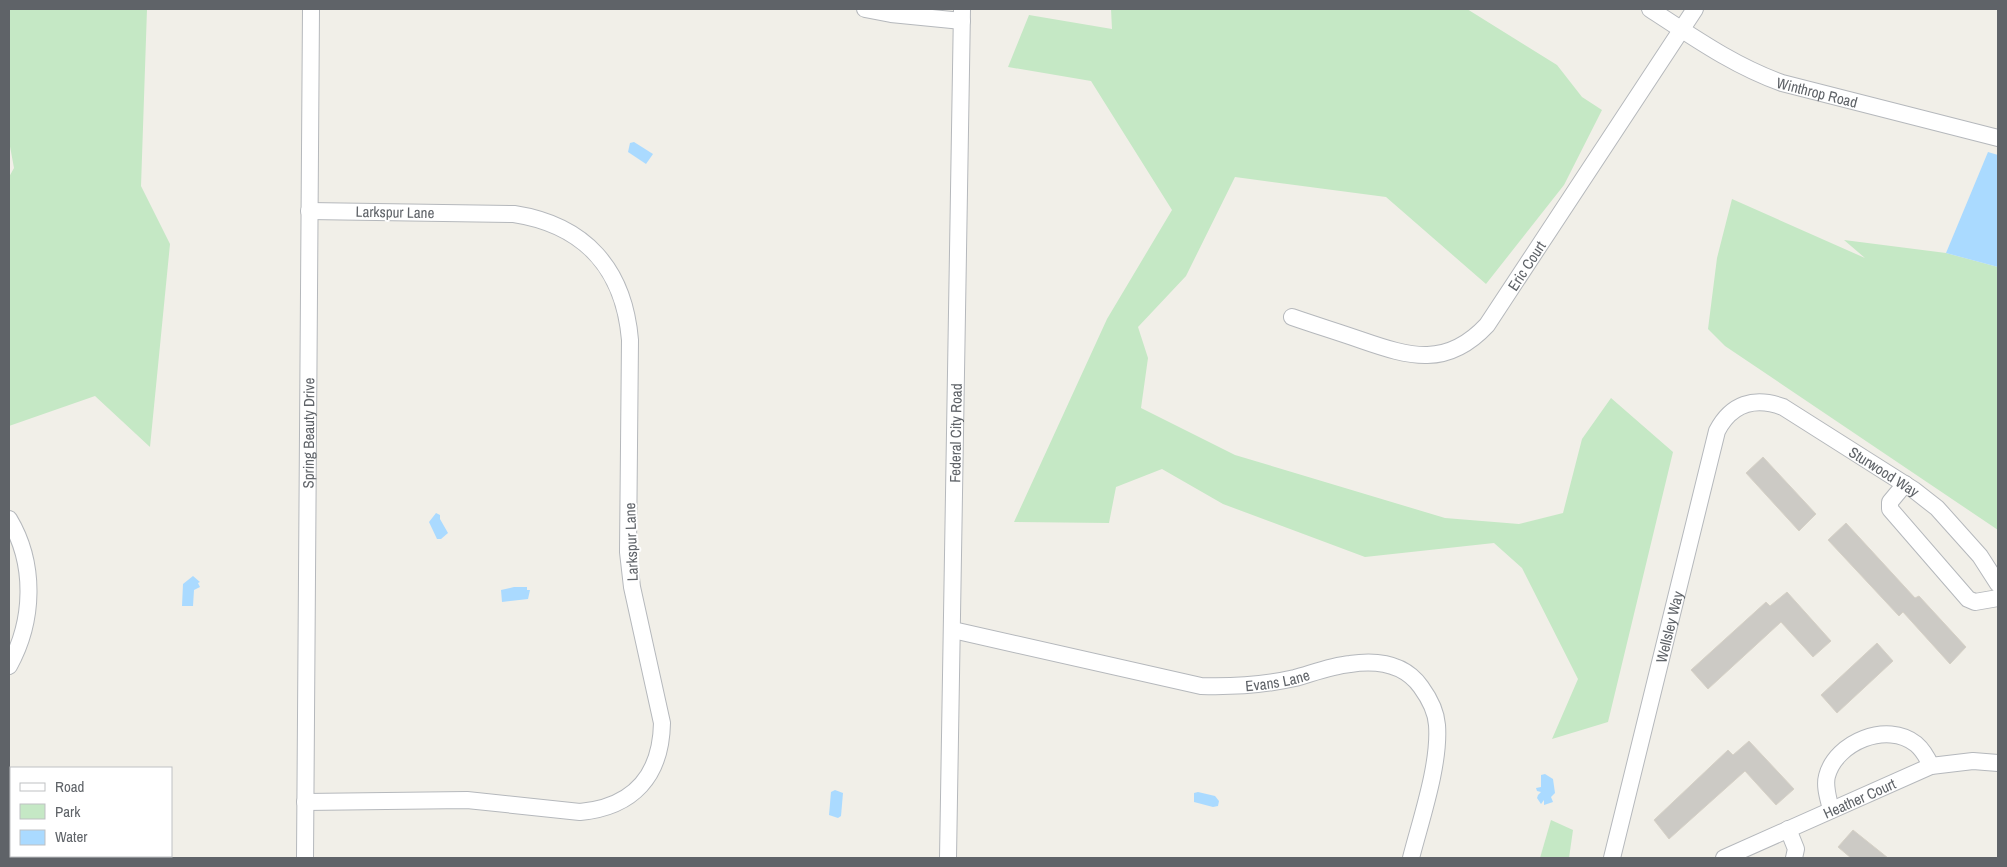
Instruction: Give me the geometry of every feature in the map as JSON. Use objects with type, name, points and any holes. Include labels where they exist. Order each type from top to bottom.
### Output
[{"type":"street","name":"Spring Beauty Drive","points":[[305,858],[311,9]]},
{"type":"street","points":[[865,9],[891,14],[962,15]]},
{"type":"street","name":"Winthrop Road","points":[[1650,9],[1731,61],[1774,80],[1998,138]]},
{"type":"street","name":"Eric Court","points":[[1292,317],[1412,356],[1446,353],[1463,346],[1477,336],[1487,326],[1695,9]]},
{"type":"street","name":"Federal City Road","points":[[948,858],[962,15]]},
{"type":"street","name":"Larkspur Lane","points":[[305,802],[467,800],[580,812],[598,810],[615,805],[631,795],[643,784],[658,756],[662,723],[632,587],[628,552],[630,340],[628,319],[616,281],[604,263],[574,234],[534,217],[514,214],[309,211]]},
{"type":"street","name":"Sturwood Way","points":[[1741,405],[1756,401],[1770,402],[1783,407],[1904,484],[1937,508],[1962,533],[1998,584]]},
{"type":"street","name":"Wellsley Way","points":[[1612,858],[1717,431],[1723,420],[1741,405]]},
{"type":"street","points":[[1904,484],[1890,502],[1890,510],[1968,599],[1975,602],[1998,598]]},
{"type":"street","points":[[9,519],[22,548],[29,592],[23,635],[9,666]]},
{"type":"street","name":"Evans Lane","points":[[953,630],[1201,686],[1237,687],[1252,685],[1293,678],[1347,664],[1372,661],[1397,667],[1417,682],[1429,698],[1437,724],[1437,750],[1411,858]]},
{"type":"street","points":[[1831,810],[1826,778],[1832,764],[1839,755],[1863,739],[1877,735],[1907,738],[1924,752],[1931,766]]},
{"type":"street","name":"Heather Court","points":[[1724,858],[1931,766],[1973,761],[1998,763]]},
{"type":"street","points":[[1788,830],[1796,849],[1794,858]]},
{"type":"green space","points":[[9,9],[147,9],[141,186],[170,244],[150,447],[95,396],[9,426],[9,177],[14,168],[9,141]]},
{"type":"green space","points":[[1111,9],[1467,9],[1557,65],[1582,97],[1602,110],[1564,185],[1486,284],[1386,197],[1235,177],[1186,276],[1138,327],[1148,358],[1141,408],[1235,455],[1445,518],[1519,524],[1563,513],[1582,439],[1611,398],[1673,452],[1608,722],[1552,739],[1578,679],[1522,568],[1494,543],[1365,557],[1223,504],[1162,469],[1116,487],[1109,523],[1014,522],[1107,319],[1172,210],[1091,81],[1008,67],[1029,15],[1112,29]]},
{"type":"green space","points":[[1732,199],[1865,258],[1844,240],[1946,253],[1998,267],[1998,530],[1725,346],[1708,329],[1717,258]]},
{"type":"green space","points":[[1551,820],[1573,830],[1569,858],[1540,858]]},
{"type":"water","points":[[634,142],[653,154],[646,164],[628,152],[630,143]]},
{"type":"water","points":[[1988,152],[1998,155],[1998,267],[1946,253]]},
{"type":"water","points":[[436,513],[440,515],[440,519],[448,533],[441,539],[437,539],[429,522]]},
{"type":"water","points":[[193,576],[200,582],[198,583],[200,587],[194,590],[193,606],[182,606],[183,584]]},
{"type":"water","points":[[527,587],[527,590],[530,590],[528,599],[502,602],[501,590]]},
{"type":"water","points":[[1545,774],[1553,779],[1555,793],[1551,797],[1553,802],[1544,805],[1544,800],[1541,804],[1537,798],[1541,792],[1537,791],[1536,788],[1541,787],[1541,775]]},
{"type":"water","points":[[835,790],[843,793],[841,816],[838,818],[829,815],[831,792]]},
{"type":"water","points":[[1198,792],[1215,796],[1219,801],[1218,806],[1213,807],[1194,802],[1194,793]]},
{"type":"building","points":[[1763,457],[1816,514],[1799,531],[1746,473]]},
{"type":"building","points":[[1846,523],[1915,598],[1919,596],[1966,647],[1950,664],[1903,612],[1899,616],[1828,540]]},
{"type":"building","points":[[1787,592],[1831,641],[1813,657],[1781,622],[1708,689],[1691,670],[1766,602],[1770,606]]},
{"type":"building","points":[[1877,643],[1893,661],[1837,713],[1821,695]]},
{"type":"building","points":[[1749,741],[1794,789],[1776,805],[1745,771],[1669,839],[1654,820],[1728,750],[1733,755]]},
{"type":"building","points":[[1853,830],[1888,858],[1851,858],[1838,847]]}]
